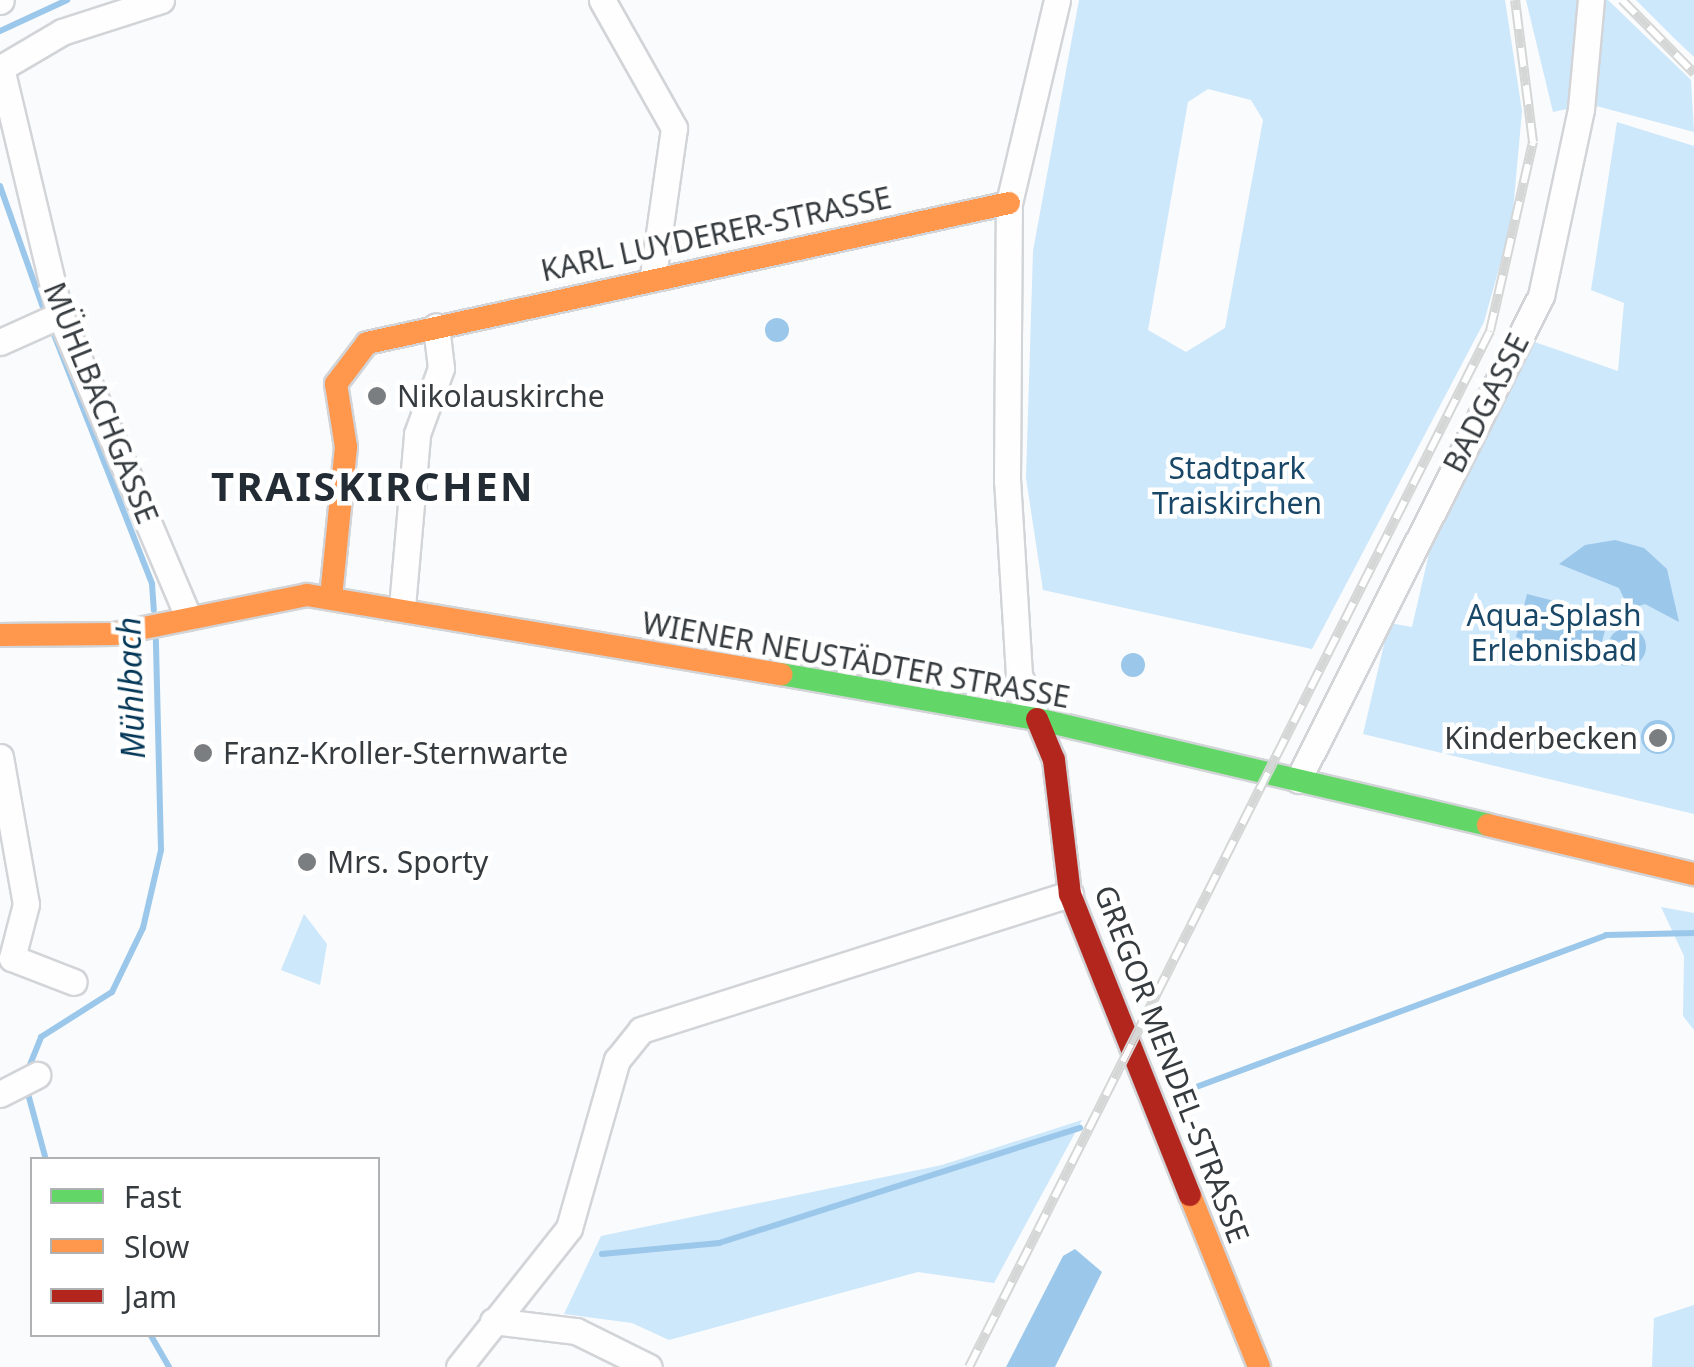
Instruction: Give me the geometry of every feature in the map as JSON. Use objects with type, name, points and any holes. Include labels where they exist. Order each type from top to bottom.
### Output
[{"type":"main road","name":"KARL LUYDERER-STRASSE","points":[[331,597],[346,447],[338,371],[368,343],[653,276],[1009,203]]},
{"type":"main road","name":"WIENER NEUSTÄDTER STRASSE","points":[[0,635],[56,642],[180,618],[331,597],[402,607],[1037,720],[1694,874]]},
{"type":"main road","name":"GREGOR MENDEL-STRASSE","points":[[1037,720],[1054,760],[1070,894],[1259,1367]]},
{"type":"street","points":[[2,68],[62,32],[161,0]]},
{"type":"street","points":[[602,0],[674,128],[653,276]]},
{"type":"street","points":[[1037,720],[1018,675],[1007,481],[1009,203],[1057,0]]},
{"type":"street","name":"BADGASSE","points":[[1298,780],[1541,296],[1580,109],[1591,0]]},
{"type":"street","name":"MÜHLBACHGASSE","points":[[2,68],[6,166],[50,320],[180,618]]},
{"type":"street","points":[[0,342],[50,320]]},
{"type":"street","points":[[402,607],[417,434],[441,368],[436,326]]},
{"type":"street","points":[[0,757],[26,904],[12,958],[74,982]]},
{"type":"street","points":[[459,1367],[570,1228],[617,1060],[640,1030],[1070,894]]},
{"type":"street","points":[[6,1089],[38,1074]]},
{"type":"street","points":[[493,1322],[576,1331],[649,1367]]},
{"type":"green space","name":"Stadtpark Traiskirchen","points":[[1079,0],[1505,0],[1522,111],[1512,222],[1484,322],[1312,649],[1043,590],[1026,478],[1033,251]],"holes":[[[1208,89],[1251,100],[1263,120],[1225,328],[1186,352],[1148,330],[1188,102]]]},
{"type":"green space","points":[[1526,0],[1608,0],[1691,80],[1694,132],[1589,104],[1553,112]]},
{"type":"green space","points":[[1636,0],[1694,0],[1694,57],[1675,39]]},
{"type":"green space","name":"Aqua-Splash Erlebnisbad","points":[[1617,122],[1694,146],[1694,814],[1363,734],[1389,623],[1412,627],[1430,549],[1529,340],[1618,371],[1624,303],[1591,290]]},
{"type":"green space","points":[[1661,907],[1694,913],[1694,1030],[1683,1016],[1684,956]]},
{"type":"green space","points":[[304,914],[327,944],[320,985],[281,970]]},
{"type":"green space","points":[[1082,1120],[994,1283],[918,1272],[669,1340],[632,1323],[564,1314],[601,1236],[942,1165]]},
{"type":"green space","points":[[1694,1305],[1694,1367],[1652,1367],[1654,1318]]},
{"type":"water","points":[[777,318],[789,330],[777,342],[765,330]]},
{"type":"water","points":[[1615,540],[1644,548],[1667,569],[1679,622],[1645,604],[1629,609],[1619,588],[1559,564],[1585,545]]},
{"type":"water","points":[[1527,594],[1609,615],[1598,657],[1565,657],[1516,637]]},
{"type":"water","points":[[1627,628],[1641,633],[1646,647],[1641,661],[1627,666],[1613,661],[1608,647],[1613,633]]},
{"type":"water","points":[[1133,653],[1145,665],[1133,677],[1121,665]]},
{"type":"water","name":"Kinderbecken","points":[[1658,720],[1670,725],[1675,737],[1670,749],[1658,754],[1646,749],[1641,737],[1646,725]]},
{"type":"water","points":[[1075,1249],[1102,1272],[1055,1367],[1006,1367],[1063,1256]]},
{"type":"waterway","name":"Mühlbach","points":[[0,31],[67,0]]},
{"type":"waterway","name":"Mühlbach","points":[[0,186],[46,316]]},
{"type":"waterway","name":"Mühlbach","points":[[51,327],[152,584],[154,610]]},
{"type":"waterway","name":"Mühlbach","points":[[27,1072],[41,1037],[112,992],[143,928],[161,850],[156,638]]},
{"type":"waterway","points":[[1188,1090],[1606,935],[1694,933]]},
{"type":"waterway","name":"Mühlbach","points":[[27,1090],[45,1157]]},
{"type":"waterway","points":[[602,1254],[719,1243],[1080,1128]]},
{"type":"waterway","name":"Mühlbach","points":[[152,1337],[169,1367]]},
{"type":"railway","points":[[969,1367],[1490,331],[1533,142],[1515,0]]},
{"type":"railway","points":[[1622,0],[1694,73]]},
{"type":"traffic: fast","points":[[781,674],[1037,719],[1488,825]]},
{"type":"traffic: slow","points":[[331,597],[346,447],[336,384],[367,343],[1009,203]]},
{"type":"traffic: slow","points":[[0,635],[114,634],[307,595],[781,674]]},
{"type":"traffic: slow","points":[[1488,825],[1694,874]]},
{"type":"traffic: slow","points":[[1190,1195],[1259,1367]]},
{"type":"traffic: jam","points":[[1037,719],[1054,760],[1070,894],[1190,1195]]},
{"type":"place","name":"Nikolauskirche","points":[[377,396]]},
{"type":"place","name":"Kinderbecken","points":[[1658,738]]},
{"type":"place","name":"Franz-Kroller-Sternwarte","points":[[203,753]]},
{"type":"place","name":"Mrs. Sporty","points":[[307,862]]},
{"type":"district","name":"TRAISKIRCHEN","points":[[373,486]]}]
